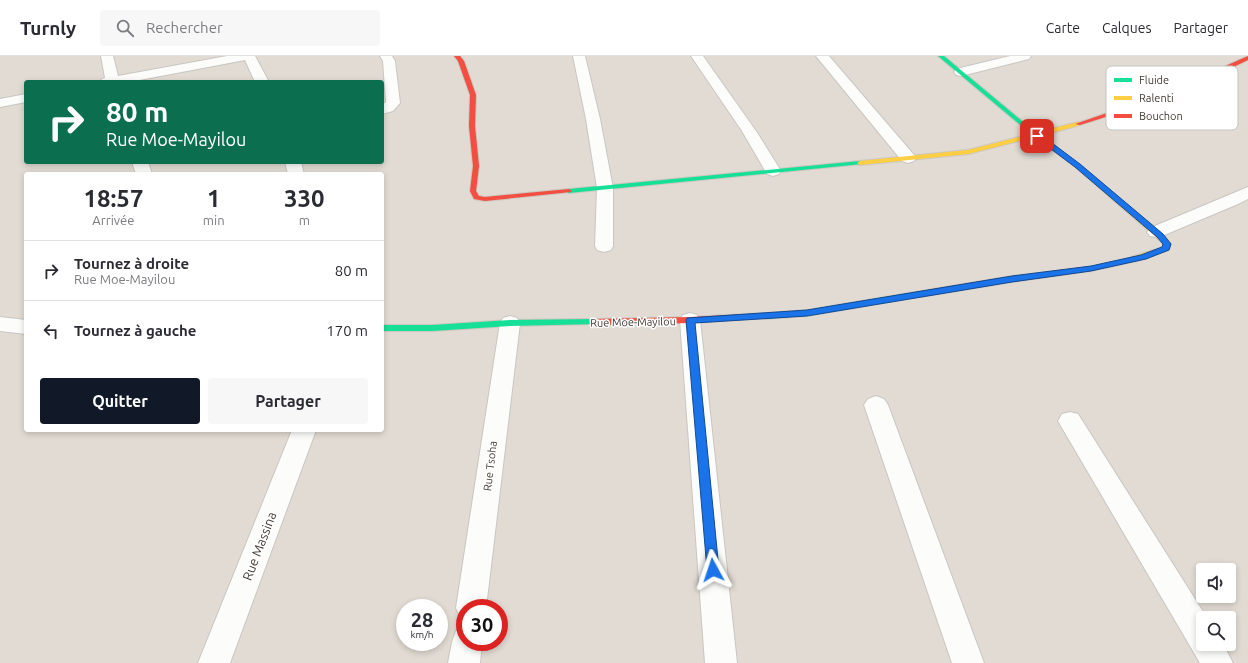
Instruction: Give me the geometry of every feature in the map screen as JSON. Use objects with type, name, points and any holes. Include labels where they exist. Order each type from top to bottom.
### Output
[{"type":"street","points":[[107,56],[111,80]]},
{"type":"street","points":[[122,80],[248,56],[261,80]]},
{"type":"street","points":[[384,109],[388,108],[393,103],[389,61],[386,56]]},
{"type":"street","points":[[457,56],[461,61],[473,95],[472,126],[476,166],[474,191],[476,198],[485,199],[968,152],[1037,136],[1106,115]]},
{"type":"street","points":[[579,56],[593,119],[605,188],[604,246]]},
{"type":"street","points":[[697,56],[749,131],[773,171]]},
{"type":"street","points":[[822,56],[908,158]]},
{"type":"street","points":[[942,56],[1037,136],[1077,166],[1156,232],[1248,192]]},
{"type":"street","points":[[961,72],[1025,56]]},
{"type":"street","points":[[1232,66],[1248,58]]},
{"type":"street","points":[[0,103],[24,98]]},
{"type":"street","name":"Rue Moe-Mayilou","points":[[384,328],[432,328],[510,323],[690,320],[807,313],[1012,279],[1091,268],[1143,257],[1166,248],[1167,244],[1156,232]]},
{"type":"street","points":[[690,320],[721,663]]},
{"type":"street","name":"Rue Tsoha","points":[[472,599],[510,323]]},
{"type":"street","points":[[0,324],[24,327]]},
{"type":"street","points":[[876,405],[968,663]]},
{"type":"street","points":[[1070,421],[1196,628]]},
{"type":"street","name":"Rue Massina","points":[[214,663],[303,432]]},
{"type":"street","points":[[464,663],[466,651]]},
{"type":"street","points":[[1210,651],[1218,663]]},
{"type":"shaded area","points":[[0,56],[1248,56],[1248,663],[0,663]]},
{"type":"traffic: fast","points":[[941,56],[1038,137]]},
{"type":"traffic: fast","points":[[569,191],[860,163]]},
{"type":"traffic: fast","points":[[765,316],[807,313],[921,294]]},
{"type":"traffic: fast","points":[[384,328],[432,328],[510,323],[594,322]]},
{"type":"traffic: slow","points":[[860,163],[968,152],[1078,124]]},
{"type":"traffic: slow","points":[[1038,137],[1077,166],[1160,236],[1167,244],[1166,248],[1134,259]]},
{"type":"traffic: jam","points":[[457,56],[461,61],[473,95],[472,126],[476,166],[473,191],[476,198],[485,199],[569,191]]},
{"type":"traffic: jam","points":[[1231,66],[1248,58]]},
{"type":"traffic: jam","points":[[1078,124],[1106,115]]},
{"type":"traffic: jam","points":[[921,294],[1012,279],[1091,269],[1134,259]]},
{"type":"traffic: jam","points":[[594,322],[690,320],[765,316]]},
{"type":"route","points":[[713,570],[690,320],[807,313],[860,303],[1091,268],[1143,257],[1166,248],[1167,244],[1160,236],[1077,166],[1037,136]]}]
